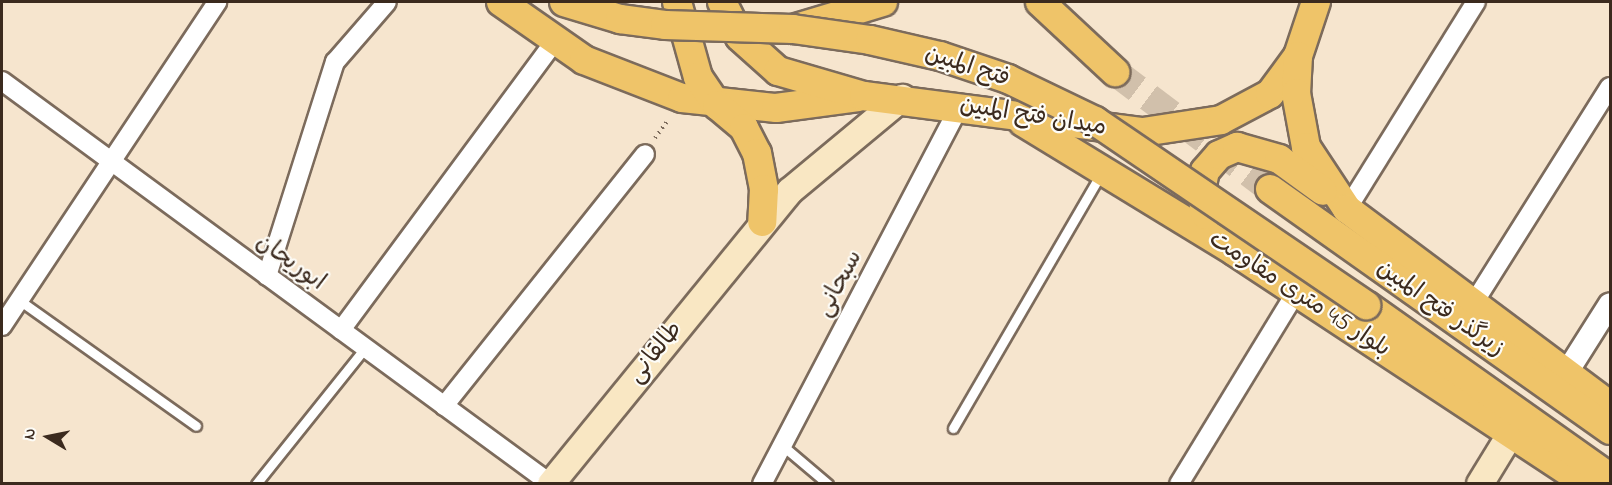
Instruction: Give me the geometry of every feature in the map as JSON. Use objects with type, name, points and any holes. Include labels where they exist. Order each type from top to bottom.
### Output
[{"type":"main road","points":[[501,2],[555,41],[616,76],[682,98],[717,105],[776,108],[864,96]]},
{"type":"main road","points":[[564,2],[620,19],[664,25],[793,29],[883,2]]},
{"type":"main road","points":[[677,2],[688,54],[717,105],[744,128],[757,153],[764,189],[762,222]]},
{"type":"main road","name":"میدان فتح المبین","points":[[722,2],[740,37],[760,59],[778,71],[864,96],[902,98],[1096,128],[1189,128],[1247,109],[1270,94],[1302,47],[1316,2]]},
{"type":"main road","points":[[1040,2],[1115,72]]},
{"type":"main road","points":[[1324,2],[1302,47],[1296,93],[1306,147],[1347,209]]},
{"type":"main road","name":"فتح المبین","points":[[793,29],[940,56],[1062,103],[1365,305],[1611,478]]},
{"type":"main road","name":"طالقانی","points":[[551,483],[762,222],[819,163],[902,98]]},
{"type":"main road","name":"بلوار 45 متری مقاومت","points":[[1008,113],[1234,251],[1510,435],[1587,483]]},
{"type":"main road","points":[[1234,251],[1212,226],[1201,197],[1205,171],[1227,150],[1250,148],[1279,159],[1611,406]]},
{"type":"main road","name":"زیرگذر فتح المبین","points":[[1270,189],[1611,430]]},
{"type":"main road","points":[[1480,483],[1510,435]]},
{"type":"street","points":[[2,326],[217,2]]},
{"type":"street","points":[[267,276],[334,62],[387,2]]},
{"type":"street","points":[[1347,209],[1476,2]]},
{"type":"street","points":[[341,330],[555,41]]},
{"type":"street","name":"ابوریحان","points":[[2,81],[551,483]]},
{"type":"street","points":[[1474,302],[1611,87]]},
{"type":"street","name":"سبحانی","points":[[762,483],[960,106]]},
{"type":"street","points":[[444,406],[645,154]]},
{"type":"street","points":[[1179,483],[1296,292]]},
{"type":"street","points":[[1567,372],[1611,304]]},
{"type":"lane","points":[[953,428],[1103,169]]},
{"type":"lane","points":[[19,300],[196,426]]},
{"type":"lane","points":[[256,483],[365,348]]},
{"type":"lane","points":[[783,446],[828,483]]},
{"type":"path","points":[[645,154],[682,98]]},
{"type":"tunnel","points":[[1115,72],[1270,189]]}]
